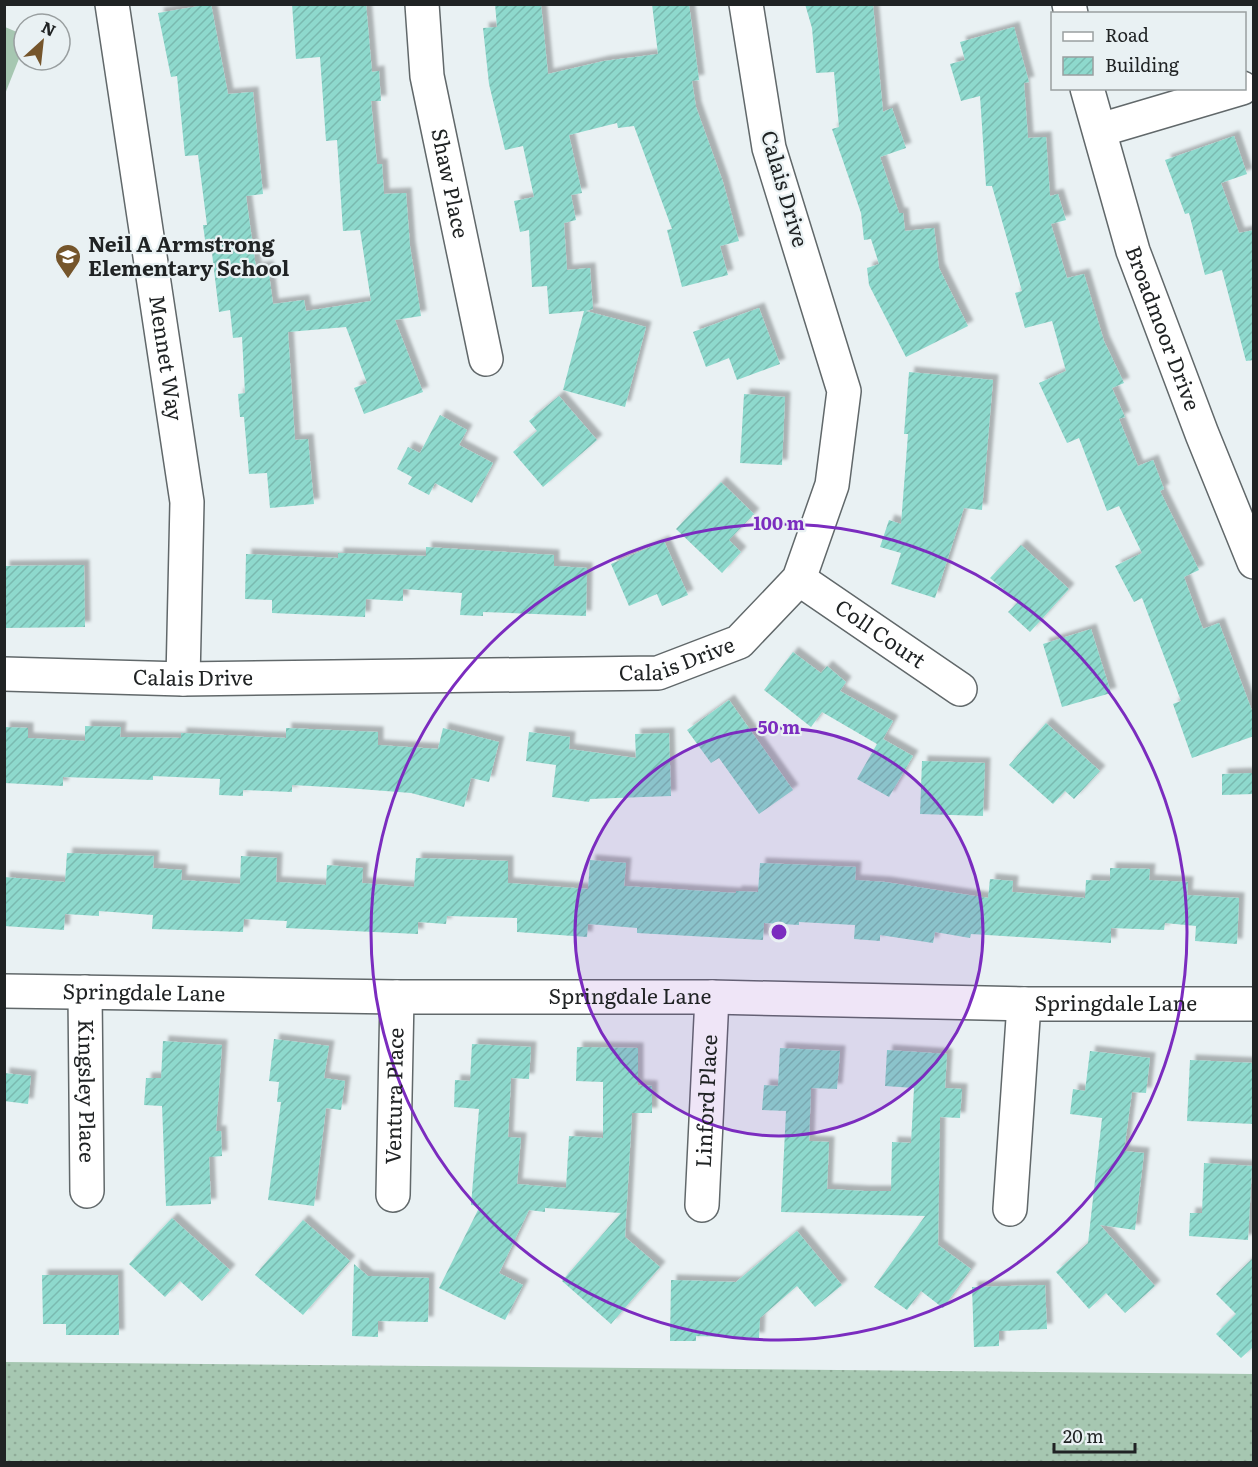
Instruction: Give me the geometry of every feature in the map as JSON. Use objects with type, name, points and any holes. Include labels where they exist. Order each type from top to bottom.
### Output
[{"type":"street","name":"Mennet Way","points":[[112,4],[187,502],[183,678]]},
{"type":"street","name":"Shaw Place","points":[[422,4],[427,76],[486,359]]},
{"type":"street","name":"Calais Drive","points":[[4,674],[183,678],[658,673],[739,642],[799,579],[832,485],[844,391],[769,148],[746,4]]},
{"type":"street","name":"Broadmoor Drive","points":[[1088,90],[1133,251],[1202,434],[1254,562]]},
{"type":"street","points":[[1100,130],[1236,90]]},
{"type":"street","name":"Coll Court","points":[[799,579],[960,689]]},
{"type":"street","name":"Springdale Lane","points":[[4,991],[397,997],[712,997],[1024,1004],[1254,1004]]},
{"type":"street","name":"Kingsley Place","points":[[85,992],[87,1191]]},
{"type":"street","name":"Ventura Place","points":[[393,1195],[397,997]]},
{"type":"street","name":"Linford Place","points":[[702,1205],[712,997]]},
{"type":"street","points":[[1010,1209],[1024,1004]]},
{"type":"green space","points":[[5,27],[12,30],[14,72],[5,94]]},
{"type":"green space","points":[[5,1362],[1253,1374],[1253,1462],[5,1462]]},
{"type":"building","points":[[211,4],[228,94],[253,92],[263,194],[246,196],[256,268],[268,266],[273,304],[304,300],[306,311],[371,301],[360,230],[343,231],[337,140],[326,141],[320,57],[296,59],[292,4],[366,4],[372,72],[379,71],[381,101],[371,101],[377,164],[382,164],[384,194],[406,193],[410,246],[421,316],[395,320],[423,392],[364,414],[354,388],[367,383],[346,327],[288,332],[295,440],[308,439],[314,504],[270,508],[267,473],[249,474],[244,417],[240,417],[238,394],[245,393],[242,337],[233,338],[230,310],[219,312],[212,253],[207,254],[203,225],[207,225],[198,155],[185,156],[177,76],[171,77],[158,13]]},
{"type":"building","points":[[495,4],[541,4],[548,74],[604,61],[658,54],[652,4],[689,4],[699,80],[692,81],[696,107],[723,182],[739,241],[720,246],[728,275],[682,287],[667,230],[672,229],[634,126],[618,128],[617,123],[569,135],[582,193],[571,195],[576,220],[564,223],[567,270],[590,268],[593,309],[586,311],[646,327],[625,407],[563,390],[584,311],[549,314],[547,286],[532,287],[529,230],[520,232],[514,201],[534,197],[523,146],[505,150],[489,84],[483,28],[497,27]]},
{"type":"building","points":[[805,4],[873,4],[883,112],[892,108],[906,148],[880,157],[899,213],[903,213],[905,231],[934,228],[939,268],[968,326],[906,357],[869,285],[867,268],[879,264],[871,239],[864,240],[861,213],[832,129],[839,127],[834,72],[816,73],[812,28]]},
{"type":"building","points":[[1014,27],[1029,82],[1024,83],[1028,138],[1046,137],[1050,196],[1058,194],[1066,220],[1051,224],[1067,278],[1084,274],[1104,341],[1124,383],[1112,388],[1125,417],[1119,419],[1138,466],[1153,460],[1164,489],[1160,491],[1199,570],[1184,577],[1203,629],[1219,623],[1254,716],[1254,736],[1192,758],[1173,704],[1181,701],[1142,598],[1134,602],[1115,566],[1142,553],[1119,506],[1107,511],[1079,438],[1067,443],[1039,383],[1066,371],[1052,321],[1025,328],[1015,293],[1022,291],[992,186],[986,186],[980,96],[961,101],[950,64],[965,60],[960,42]]},
{"type":"building","points":[[1234,136],[1247,174],[1221,183],[1239,233],[1254,230],[1254,360],[1246,361],[1222,270],[1205,275],[1189,213],[1185,214],[1165,160]]},
{"type":"building","points":[[759,308],[780,364],[737,380],[729,358],[706,367],[693,332]]},
{"type":"building","points":[[909,372],[993,380],[982,510],[964,508],[935,598],[891,584],[901,553],[880,547],[889,520],[901,524],[908,434],[904,434]]},
{"type":"building","points":[[744,394],[785,397],[782,465],[740,463]]},
{"type":"building","points":[[559,396],[597,440],[543,487],[513,452],[537,431],[529,421]]},
{"type":"building","points":[[440,415],[467,430],[459,445],[493,463],[472,503],[435,483],[429,495],[408,484],[412,477],[397,469],[408,447],[420,453]]},
{"type":"building","points":[[721,482],[754,514],[729,540],[741,552],[722,573],[676,529]]},
{"type":"building","points":[[664,541],[688,595],[662,606],[657,594],[629,606],[611,564]]},
{"type":"building","points":[[1021,545],[1069,589],[1030,632],[1008,612],[1018,602],[990,578]]},
{"type":"building","points":[[426,547],[554,555],[554,566],[587,568],[586,616],[483,612],[483,616],[460,615],[462,593],[403,589],[403,601],[366,599],[365,617],[272,613],[272,600],[245,599],[246,554],[338,558],[338,553],[426,556]]},
{"type":"building","points":[[84,565],[85,627],[4,628],[4,566]]},
{"type":"building","points":[[1091,629],[1111,693],[1062,707],[1043,644]]},
{"type":"building","points":[[793,652],[821,673],[827,666],[846,682],[840,691],[893,721],[883,739],[913,756],[889,797],[857,779],[877,744],[822,712],[811,727],[764,690]]},
{"type":"building","points":[[729,700],[793,790],[759,814],[719,758],[711,763],[687,730]]},
{"type":"building","points":[[1046,723],[1100,771],[1074,799],[1065,791],[1053,804],[1009,765]]},
{"type":"building","points":[[85,726],[121,727],[120,737],[181,738],[181,733],[286,738],[286,728],[378,732],[378,745],[438,749],[443,728],[499,742],[489,782],[471,778],[464,807],[411,793],[292,785],[292,792],[243,790],[243,796],[219,795],[220,779],[153,776],[153,780],[63,777],[63,786],[4,783],[4,727],[28,728],[28,738],[85,741]]},
{"type":"building","points":[[529,732],[570,737],[569,749],[636,758],[635,734],[669,733],[671,796],[590,799],[589,802],[552,797],[556,765],[526,761]]},
{"type":"building","points":[[922,761],[985,763],[983,816],[920,814]]},
{"type":"building","points":[[1254,773],[1254,794],[1222,795],[1222,774]]},
{"type":"building","points":[[67,853],[154,856],[153,868],[182,870],[181,880],[240,884],[241,856],[277,858],[276,882],[326,885],[327,865],[363,868],[362,883],[414,887],[416,858],[508,861],[508,883],[588,889],[590,860],[626,863],[624,886],[736,893],[736,891],[758,892],[760,863],[856,867],[855,880],[885,882],[988,898],[990,879],[1013,881],[1012,892],[1085,898],[1086,880],[1110,881],[1110,868],[1150,869],[1149,880],[1188,882],[1187,895],[1239,898],[1237,944],[1195,941],[1196,926],[1165,923],[1164,930],[1111,928],[1111,943],[971,934],[970,938],[935,932],[933,943],[880,935],[880,941],[854,939],[855,925],[799,922],[799,925],[764,923],[763,940],[637,933],[637,928],[588,924],[587,937],[517,932],[517,918],[447,916],[446,924],[418,922],[418,934],[286,928],[287,921],[244,919],[243,932],[152,929],[153,915],[99,911],[99,916],[65,914],[64,930],[4,926],[4,877],[65,882]]},
{"type":"building","points":[[274,1039],[329,1046],[324,1078],[345,1081],[341,1110],[326,1108],[314,1206],[268,1200],[281,1102],[277,1102],[279,1082],[269,1081]]},
{"type":"building","points":[[163,1041],[222,1045],[216,1131],[221,1131],[222,1156],[209,1157],[211,1204],[166,1206],[162,1106],[144,1105],[146,1078],[161,1078]]},
{"type":"building","points":[[472,1044],[531,1047],[529,1079],[511,1078],[508,1137],[521,1138],[517,1184],[566,1188],[569,1136],[603,1138],[603,1082],[576,1081],[577,1047],[638,1048],[638,1085],[652,1086],[652,1113],[632,1113],[625,1237],[660,1267],[611,1324],[562,1281],[621,1213],[545,1208],[545,1212],[529,1210],[499,1273],[523,1285],[505,1320],[439,1288],[480,1206],[471,1205],[479,1109],[454,1107],[455,1080],[470,1081]]},
{"type":"building","points":[[780,1048],[840,1051],[837,1089],[811,1088],[809,1141],[829,1142],[827,1189],[864,1191],[891,1191],[892,1142],[911,1143],[914,1088],[885,1086],[887,1050],[947,1054],[945,1088],[962,1089],[960,1118],[940,1117],[938,1245],[971,1269],[943,1308],[921,1291],[907,1310],[874,1287],[925,1216],[781,1212],[786,1111],[762,1110],[764,1085],[778,1086]]},
{"type":"building","points":[[1090,1051],[1150,1058],[1146,1093],[1132,1092],[1124,1151],[1144,1153],[1135,1230],[1100,1225],[1155,1286],[1125,1313],[1106,1293],[1089,1309],[1056,1272],[1088,1243],[1102,1118],[1070,1114],[1073,1089],[1085,1091]]},
{"type":"building","points":[[1190,1060],[1254,1063],[1254,1124],[1187,1121]]},
{"type":"building","points":[[4,1073],[31,1076],[28,1104],[4,1101]]},
{"type":"building","points":[[1204,1163],[1252,1166],[1248,1240],[1189,1236],[1190,1213],[1202,1213]]},
{"type":"building","points":[[172,1218],[230,1270],[202,1301],[180,1281],[165,1297],[129,1264]]},
{"type":"building","points":[[303,1220],[350,1261],[303,1315],[255,1275]]},
{"type":"building","points":[[797,1231],[842,1285],[815,1307],[797,1286],[760,1318],[759,1338],[696,1336],[696,1341],[670,1341],[671,1280],[736,1282]]},
{"type":"building","points":[[1254,1257],[1254,1346],[1241,1358],[1216,1334],[1236,1314],[1216,1294]]},
{"type":"building","points":[[354,1264],[368,1276],[429,1278],[428,1322],[378,1321],[378,1337],[352,1336]]},
{"type":"building","points":[[42,1275],[118,1275],[119,1335],[66,1335],[66,1324],[43,1324]]},
{"type":"building","points":[[1045,1285],[1047,1329],[999,1331],[999,1346],[974,1347],[972,1287]]},
{"type":"place","name":"Neil A Armstrong Elementary School","points":[[68,280]]}]
